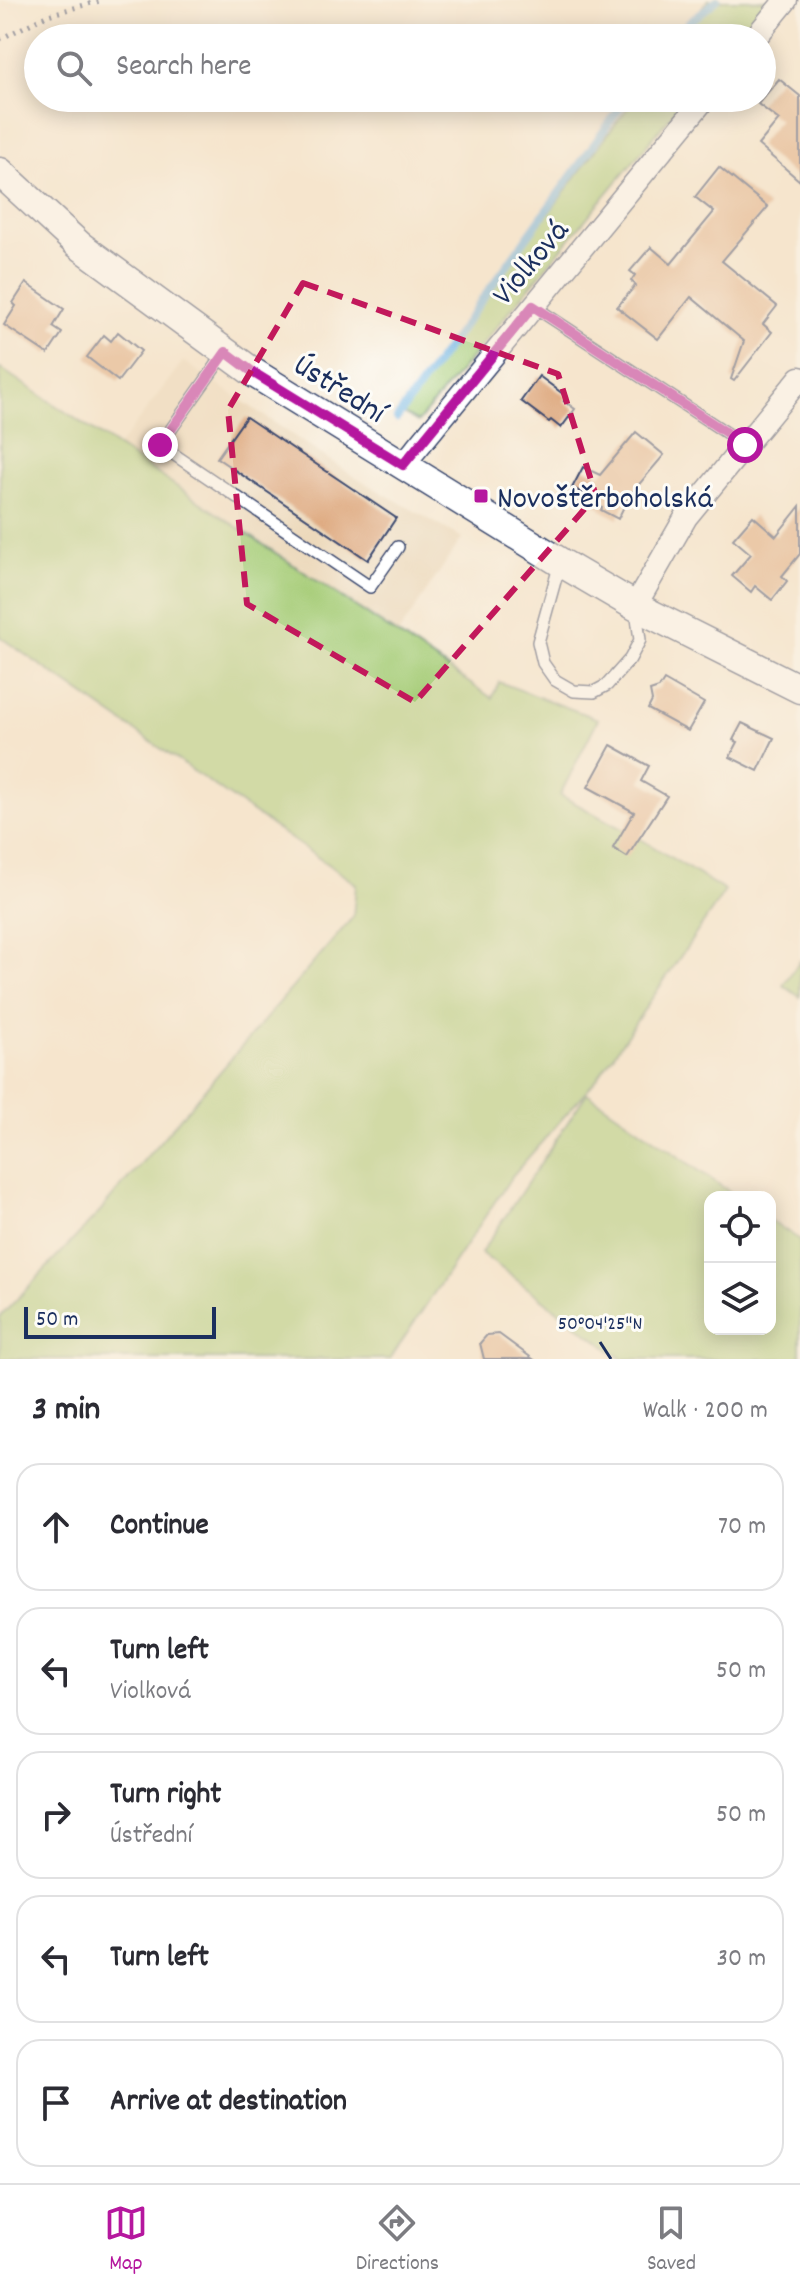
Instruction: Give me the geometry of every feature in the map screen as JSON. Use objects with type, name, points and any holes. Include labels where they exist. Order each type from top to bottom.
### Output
[{"type":"street","points":[[766,24],[786,0]]},
{"type":"street","name":"Violková","points":[[403,465],[693,112]]},
{"type":"street","name":"Ústřední","points":[[0,172],[79,245],[254,373],[635,606],[800,689]]},
{"type":"street","points":[[635,606],[686,517],[800,378]]},
{"type":"lane","points":[[533,306],[745,445]]},
{"type":"lane","points":[[226,352],[160,445],[370,587],[398,547]]},
{"type":"lane","points":[[560,562],[538,642],[543,663],[555,680],[574,691],[594,692],[607,685],[630,659],[640,640],[635,606]]},
{"type":"path","points":[[30,24],[48,15],[103,0]]},
{"type":"path","points":[[0,39],[24,27]]},
{"type":"highlighted area","points":[[303,283],[558,374],[596,496],[415,702],[247,604],[228,410]]},
{"type":"shaded area","points":[[183,361],[353,476],[462,538],[398,634],[118,447]]},
{"type":"green space","points":[[708,0],[767,0],[747,24],[690,24]]},
{"type":"green space","points":[[624,112],[674,112],[418,422],[399,412]]},
{"type":"green space","points":[[0,368],[492,698],[499,682],[598,719],[560,795],[644,841],[725,891],[597,1079],[512,1176],[390,1359],[0,1359],[0,1317],[95,1217],[353,917],[356,884],[0,637]]},
{"type":"green space","points":[[800,961],[800,997],[783,985]]},
{"type":"green space","points":[[587,1093],[728,1191],[704,1191],[704,1335],[776,1335],[776,1224],[800,1240],[800,1359],[622,1359],[481,1253]]},
{"type":"building","points":[[779,79],[800,96],[800,181],[758,145],[779,120],[768,112],[776,112],[776,83]]},
{"type":"building","points":[[719,167],[768,207],[722,261],[777,306],[763,324],[772,332],[734,381],[731,379],[744,341],[691,297],[658,339],[617,307],[636,285],[631,281],[635,275],[630,271],[651,247],[671,264],[714,212],[695,197]]},
{"type":"building","points":[[26,283],[64,309],[53,327],[62,333],[48,354],[4,325]]},
{"type":"building","points":[[118,332],[141,351],[118,381],[87,357],[104,335],[111,341]]},
{"type":"building","points":[[539,376],[567,397],[564,401],[575,409],[561,428],[521,401]]},
{"type":"building","points":[[246,417],[396,518],[368,560],[217,458]]},
{"type":"building","points":[[636,432],[664,455],[629,496],[618,519],[587,500],[589,496],[572,488],[583,467],[600,475]]},
{"type":"building","points":[[800,506],[800,554],[782,576],[787,581],[772,600],[755,586],[751,592],[732,576],[751,554],[733,539],[753,516],[776,536]]},
{"type":"building","points":[[664,680],[704,703],[688,731],[648,709],[652,701],[650,691],[659,688]]},
{"type":"building","points":[[742,723],[774,738],[758,771],[730,757],[738,742],[733,740]]},
{"type":"building","points":[[611,745],[649,766],[641,781],[667,796],[627,857],[613,848],[634,812],[588,787]]},
{"type":"building","points":[[499,1334],[533,1359],[484,1359],[480,1343],[487,1335]]},
{"type":"waterway","points":[[687,24],[717,0]]},
{"type":"waterway","points":[[397,418],[617,112]]},
{"type":"place","name":"Novoštěrboholská","points":[[481,496]]},
{"type":"route","points":[[160,445],[226,352],[254,373],[403,465],[533,306],[745,445]]}]
